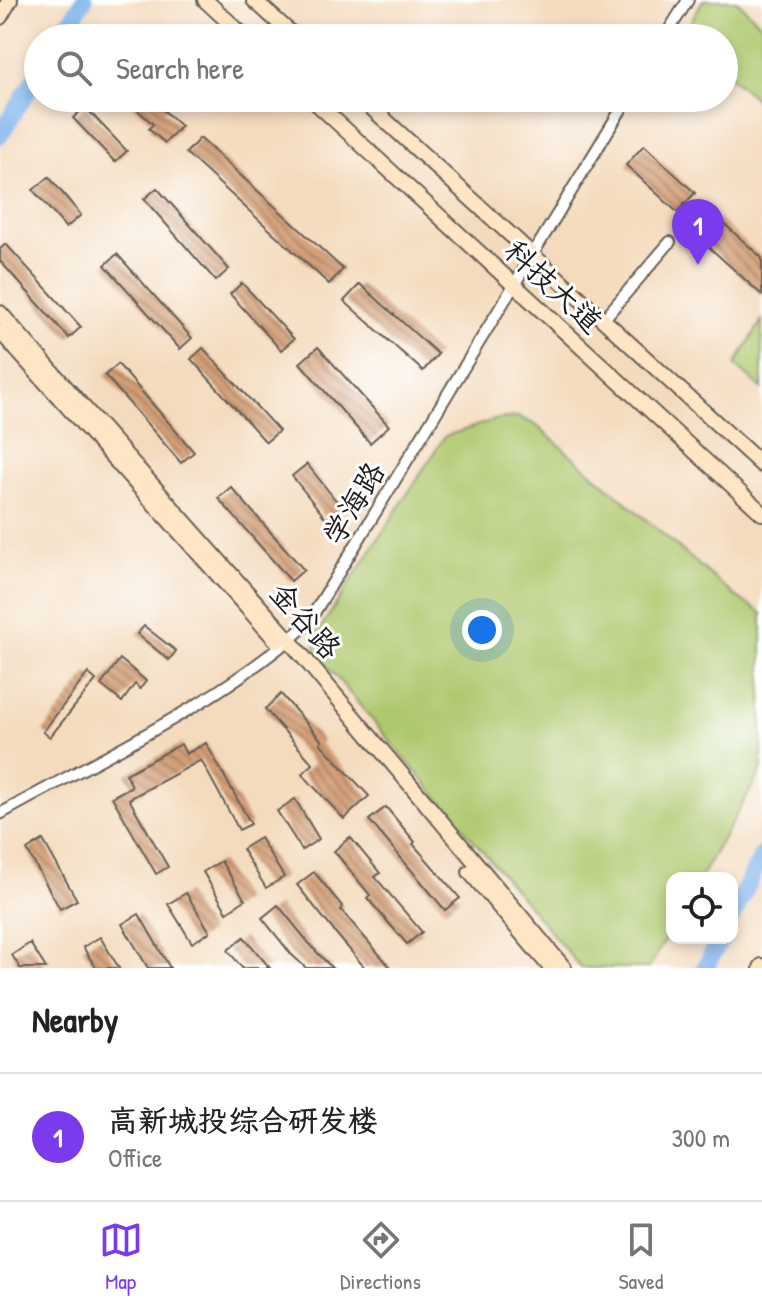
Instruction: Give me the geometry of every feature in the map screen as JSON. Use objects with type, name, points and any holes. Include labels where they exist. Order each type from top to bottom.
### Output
[{"type":"street","points":[[0,17],[10,0]]},
{"type":"street","points":[[205,0],[231,24]]},
{"type":"street","points":[[254,0],[281,24]]},
{"type":"street","points":[[673,24],[688,0]]},
{"type":"street","name":"科技大道","points":[[326,112],[762,513]]},
{"type":"street","name":"科技大道","points":[[376,112],[762,465]]},
{"type":"street","name":"学海路","points":[[0,814],[215,694],[308,623],[619,112]]},
{"type":"street","points":[[603,320],[670,242]]},
{"type":"street","name":"金谷路","points":[[0,313],[564,968]]},
{"type":"street","name":"金谷路","points":[[0,331],[285,642],[551,968]]},
{"type":"green space","points":[[703,0],[736,0],[762,25],[762,105],[738,84],[738,24],[690,24]]},
{"type":"green space","points":[[762,320],[762,389],[735,365]]},
{"type":"green space","points":[[519,417],[536,425],[735,596],[762,613],[762,770],[703,872],[666,872],[666,938],[649,968],[581,968],[315,652],[316,635],[445,436],[498,419]]},
{"type":"building","points":[[80,112],[90,112],[127,151],[115,162],[73,118]]},
{"type":"building","points":[[140,112],[165,112],[181,126],[165,143],[149,129],[153,124]]},
{"type":"building","points":[[200,138],[343,269],[329,284],[186,153]]},
{"type":"building","points":[[644,145],[695,193],[677,212],[626,165]]},
{"type":"building","points":[[49,177],[81,215],[66,228],[33,190]]},
{"type":"building","points":[[157,188],[229,269],[216,281],[144,199]]},
{"type":"building","points":[[719,219],[762,258],[762,295],[700,239]]},
{"type":"building","points":[[6,244],[81,327],[69,338],[0,261],[0,249]]},
{"type":"building","points":[[117,254],[192,338],[180,349],[105,265]]},
{"type":"building","points":[[242,283],[294,339],[281,350],[230,294]]},
{"type":"building","points":[[360,284],[438,354],[423,371],[344,301]]},
{"type":"building","points":[[318,347],[389,426],[370,443],[300,363]]},
{"type":"building","points":[[203,348],[279,431],[266,442],[191,359]]},
{"type":"building","points":[[118,364],[194,452],[181,463],[105,375]]},
{"type":"building","points":[[307,464],[342,508],[327,520],[292,476]]},
{"type":"building","points":[[231,487],[304,570],[291,581],[218,498]]},
{"type":"building","points":[[144,626],[176,651],[169,660],[137,634]]},
{"type":"building","points":[[120,659],[146,681],[140,689],[135,684],[122,702],[101,685]]},
{"type":"building","points":[[88,673],[96,680],[50,737],[43,732]]},
{"type":"building","points":[[281,694],[322,741],[320,743],[369,796],[344,819],[302,774],[313,764],[265,709]]},
{"type":"building","points":[[206,743],[251,824],[239,830],[201,760],[129,799],[168,867],[156,874],[112,797],[132,786],[126,774],[181,744],[186,754]]},
{"type":"building","points":[[295,799],[319,839],[302,850],[277,811]]},
{"type":"building","points":[[386,807],[460,898],[445,910],[369,820]]},
{"type":"building","points":[[350,837],[380,873],[375,877],[422,932],[407,944],[367,898],[370,895],[334,851]]},
{"type":"building","points":[[260,838],[284,877],[266,888],[242,849]]},
{"type":"building","points":[[43,840],[77,900],[60,909],[27,850]]},
{"type":"building","points":[[221,861],[245,900],[227,912],[203,872]]},
{"type":"building","points":[[314,872],[343,907],[341,910],[391,968],[365,968],[297,885]]},
{"type":"building","points":[[186,893],[210,932],[192,943],[168,904]]},
{"type":"building","points":[[278,905],[332,968],[306,968],[291,954],[262,918]]},
{"type":"building","points":[[139,914],[170,968],[148,968],[122,924]]},
{"type":"building","points":[[100,937],[119,968],[96,968],[83,947]]},
{"type":"building","points":[[244,937],[270,968],[242,968],[228,950]]},
{"type":"building","points":[[30,943],[46,968],[20,968],[12,955]]},
{"type":"waterway","points":[[69,24],[84,0]]},
{"type":"waterway","points":[[0,135],[24,96]]},
{"type":"waterway","points":[[738,904],[762,856]]},
{"type":"waterway","points":[[705,968],[718,944]]},
{"type":"place","name":"高新城投综合研发楼","points":[[698,265]]}]
